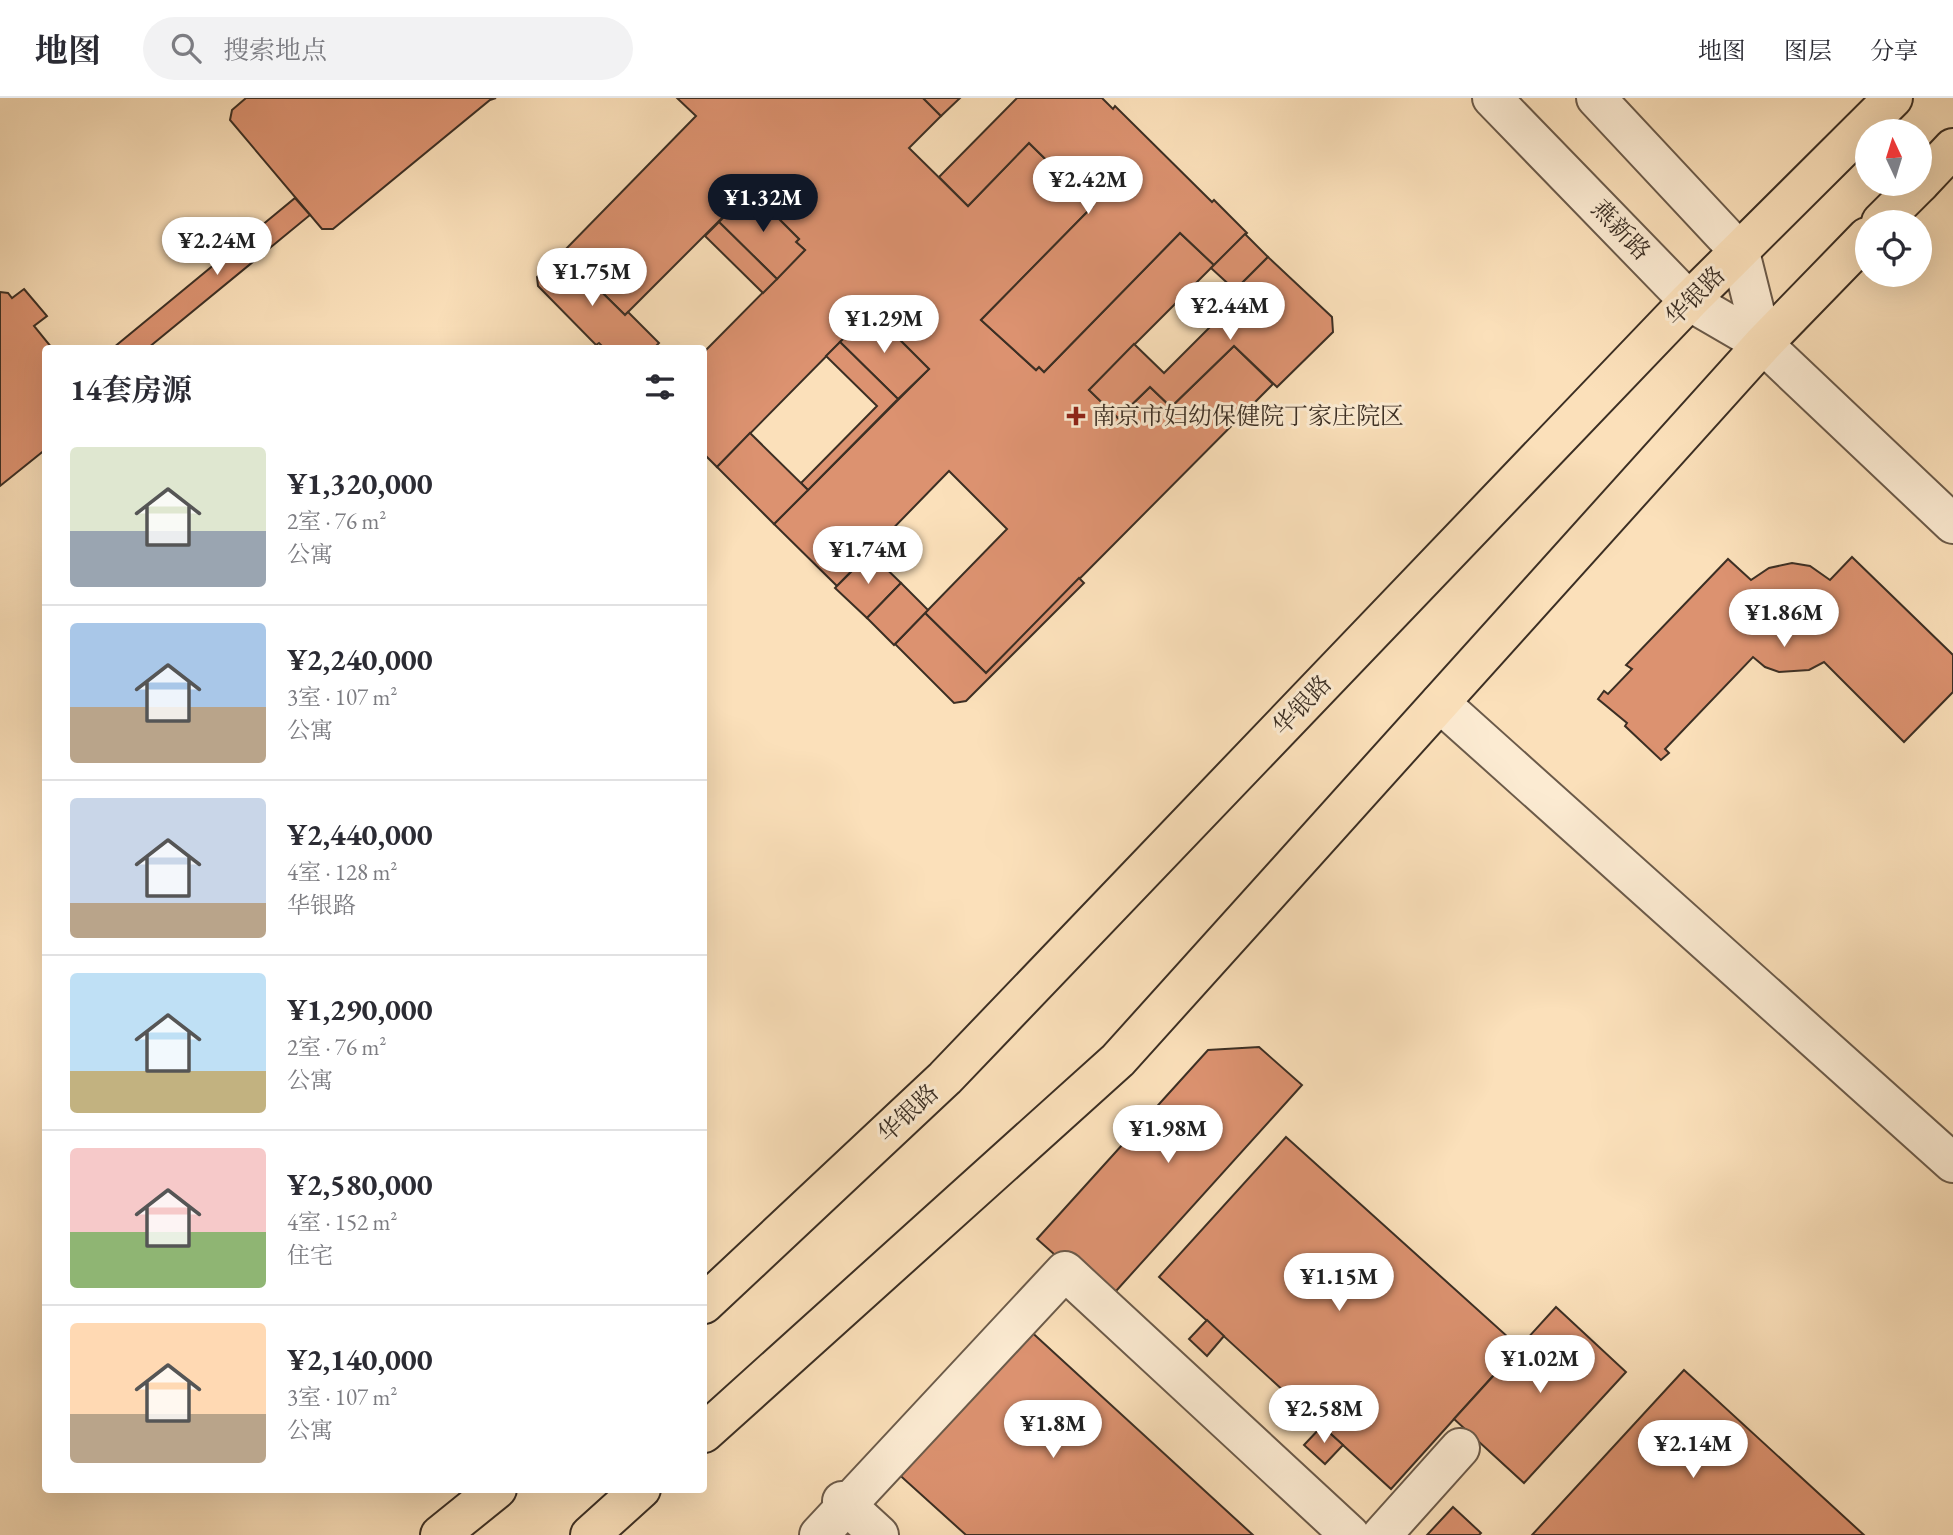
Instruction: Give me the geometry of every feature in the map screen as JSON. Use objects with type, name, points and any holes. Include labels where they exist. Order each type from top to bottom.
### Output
[{"type":"main road","name":"华银路","points":[[707,1301],[945,1078],[1689,301],[1893,98]]},
{"type":"main road","points":[[1932,170],[1953,148]]},
{"type":"main road","points":[[1893,210],[1906,196]]},
{"type":"main road","points":[[707,1430],[1118,1060],[1763,344],[1855,249]]},
{"type":"main road","points":[[440,1535],[492,1493]]},
{"type":"main road","points":[[590,1535],[637,1493]]},
{"type":"street","name":"燕新路","points":[[1492,98],[1689,301],[1763,344],[1953,524]]},
{"type":"street","points":[[1596,98],[1740,252],[1763,344]]},
{"type":"street","points":[[1440,703],[1953,1163]]},
{"type":"street","points":[[819,1535],[1065,1271],[1350,1535]]},
{"type":"street","points":[[1382,1535],[1460,1448]]},
{"type":"street","points":[[842,1501],[879,1535]]},
{"type":"building","points":[[246,98],[496,98],[490,100],[333,229],[322,229],[230,120],[232,110]]},
{"type":"building","points":[[677,98],[923,98],[941,116],[909,148],[968,206],[1029,143],[1093,206],[981,320],[1036,370],[1039,367],[1044,372],[1180,233],[1214,265],[1089,390],[1118,418],[1150,387],[1171,407],[1234,346],[1273,384],[986,673],[925,613],[1007,529],[949,471],[837,586],[774,524],[929,369],[871,311],[717,467],[707,457],[707,349],[805,250],[796,242],[799,239],[750,190],[625,315],[562,253],[696,116]]},
{"type":"building","points":[[923,98],[960,98],[941,116]]},
{"type":"building","points":[[1017,98],[1102,98],[1113,109],[1115,106],[1247,233],[1214,265],[1180,233],[1044,372],[1039,367],[1036,370],[981,320],[1093,206],[1029,143],[968,206],[939,177]]},
{"type":"building","points":[[750,190],[799,239],[796,242],[805,250],[777,279],[719,222]]},
{"type":"building","points":[[295,198],[310,215],[152,345],[117,345]]},
{"type":"building","points":[[719,222],[777,279],[763,293],[705,236]]},
{"type":"building","points":[[1245,234],[1268,257],[1235,290],[1211,268]]},
{"type":"building","points":[[562,253],[625,315],[628,312],[659,343],[596,345],[538,286],[537,277]]},
{"type":"building","points":[[1268,257],[1332,317],[1333,332],[1277,387],[1234,346],[1171,407],[1150,387],[1118,418],[1089,390],[1134,344],[1164,373],[1241,296],[1235,290]]},
{"type":"building","points":[[24,289],[47,316],[34,326],[50,345],[42,345],[42,452],[0,486],[0,292],[8,293],[12,298]]},
{"type":"building","points":[[871,311],[929,369],[898,399],[840,342]]},
{"type":"building","points":[[840,342],[898,399],[808,490],[801,483],[877,406],[826,356]]},
{"type":"building","points":[[750,433],[808,490],[774,524],[717,467]]},
{"type":"building","points":[[870,553],[901,583],[867,618],[835,588]]},
{"type":"building","points":[[1852,557],[1953,655],[1953,692],[1904,742],[1824,662],[1809,670],[1779,672],[1765,667],[1753,657],[1665,749],[1669,753],[1661,760],[1625,726],[1627,723],[1598,699],[1604,691],[1608,694],[1632,669],[1626,665],[1728,559],[1751,580],[1769,568],[1792,563],[1810,566],[1830,580]]},
{"type":"building","points":[[1079,578],[1084,583],[966,701],[954,703],[895,644],[925,613],[986,673]]},
{"type":"building","points":[[901,583],[928,610],[894,645],[867,618]]},
{"type":"building","points":[[1259,1047],[1302,1085],[1107,1301],[1037,1239],[1208,1050]]},
{"type":"building","points":[[1286,1137],[1519,1347],[1391,1489],[1159,1277]]},
{"type":"building","points":[[1556,1307],[1626,1372],[1524,1483],[1454,1419]]},
{"type":"building","points":[[1207,1320],[1224,1336],[1207,1356],[1189,1339]]},
{"type":"building","points":[[1026,1327],[1253,1535],[966,1535],[894,1470]]},
{"type":"building","points":[[1684,1370],[1864,1535],[1532,1535]]},
{"type":"building","points":[[1322,1426],[1343,1445],[1325,1464],[1304,1445]]},
{"type":"building","points":[[1453,1507],[1481,1533],[1427,1535]]},
{"type":"place","name":"南京市妇幼保健院丁家庄院区","points":[[1076,416]]}]
